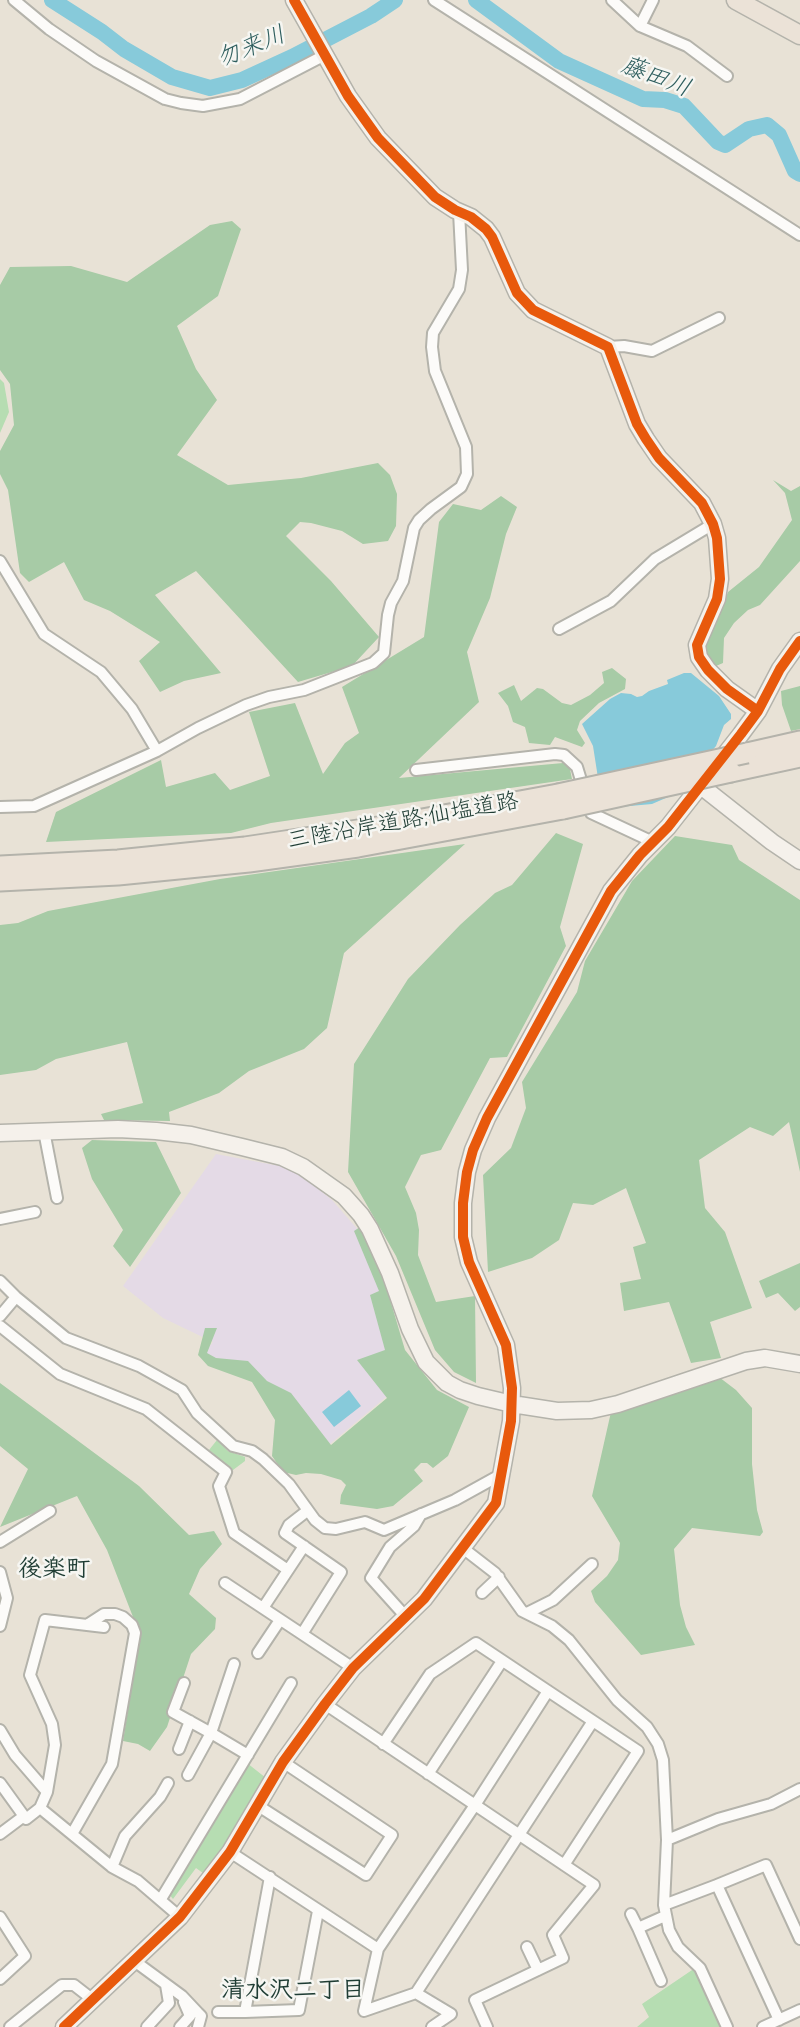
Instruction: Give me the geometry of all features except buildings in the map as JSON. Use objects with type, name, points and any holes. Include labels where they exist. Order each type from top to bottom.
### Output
[{"type":"highway","name":"三陸沿岸道路;仙塩道路","points":[[0,881],[118,875],[248,862],[371,844],[561,801],[800,741]]},
{"type":"highway","name":"三陸沿岸道路;仙塩道路","points":[[0,866],[118,860],[245,847],[561,801],[731,772],[800,757]]},
{"type":"main road","points":[[736,0],[800,35]]},
{"type":"street","points":[[14,0],[49,29],[96,61],[165,99],[181,103],[203,106],[240,99],[323,56]]},
{"type":"street","points":[[294,0],[323,56],[378,138],[435,197],[471,217],[492,237],[517,293],[533,310],[608,347],[652,351],[719,318]]},
{"type":"street","points":[[434,0],[800,235]]},
{"type":"street","points":[[612,0],[640,26],[687,46],[727,76]]},
{"type":"street","points":[[640,26],[653,0]]},
{"type":"street","points":[[0,807],[34,806],[157,751],[246,705],[304,690],[373,663],[384,653],[388,615],[403,581],[414,528],[425,514],[461,487],[467,474],[466,447],[435,371],[432,347],[433,333],[459,289],[461,279],[459,212]]},
{"type":"street","points":[[608,347],[637,424],[659,458],[702,503],[713,524],[719,555],[719,589],[697,650],[708,670],[758,711]]},
{"type":"street","points":[[559,629],[611,601],[655,559],[713,524]]},
{"type":"street","points":[[0,561],[44,634],[102,672],[132,709],[157,751]]},
{"type":"street","points":[[64,2027],[180,1917],[230,1852],[283,1762],[352,1668],[424,1599],[496,1503],[512,1404],[512,1388],[506,1345],[465,1249],[463,1203],[473,1150],[487,1118],[621,877],[701,786],[758,711],[780,669],[800,640]]},
{"type":"street","points":[[416,770],[564,755],[577,767],[591,813],[653,842]]},
{"type":"street","points":[[701,786],[800,861]]},
{"type":"street","points":[[1,1130],[118,1129],[191,1135],[282,1157],[303,1167],[344,1196],[361,1215],[377,1242],[410,1329],[426,1362],[447,1383],[460,1390],[512,1404],[557,1411],[591,1410],[618,1404],[746,1361],[765,1358],[800,1364]]},
{"type":"street","points":[[44,1131],[57,1198]]},
{"type":"street","points":[[0,1219],[35,1212]]},
{"type":"street","points":[[0,1281],[65,1338],[139,1366],[182,1390],[197,1413],[233,1446],[253,1451],[263,1459],[289,1484],[307,1511],[326,1528],[336,1529],[365,1522],[384,1530],[455,1500],[502,1474]]},
{"type":"street","points":[[0,1316],[16,1297]]},
{"type":"street","points":[[0,1326],[60,1374],[146,1409],[226,1472],[219,1486],[234,1533],[288,1570]]},
{"type":"street","points":[[0,1542],[50,1511]]},
{"type":"street","points":[[302,1634],[341,1572],[285,1533],[289,1525],[307,1511]]},
{"type":"street","points":[[406,1617],[371,1578],[390,1547],[414,1526],[421,1514]]},
{"type":"street","points":[[263,1608],[304,1546]]},
{"type":"street","points":[[464,1549],[499,1577],[523,1611],[552,1626],[569,1640],[617,1700],[647,1727],[658,1744],[663,1760],[667,1840],[664,1910],[669,1930],[678,1947],[700,1968],[727,2027]]},
{"type":"street","points":[[527,1613],[553,1600],[592,1564]]},
{"type":"street","points":[[0,1572],[7,1598],[0,1626]]},
{"type":"street","points":[[482,1593],[499,1577]]},
{"type":"street","points":[[225,1583],[352,1668]]},
{"type":"street","points":[[72,1834],[112,1764],[135,1633],[132,1625],[115,1614],[104,1614],[87,1625]]},
{"type":"street","points":[[0,1783],[26,1819],[40,1808],[47,1792],[55,1745],[52,1724],[30,1675],[45,1620],[104,1627]]},
{"type":"street","points":[[258,1653],[280,1620]]},
{"type":"street","points":[[383,1744],[430,1674],[476,1643],[638,1751],[564,1864]]},
{"type":"street","points":[[428,1774],[502,1661]]},
{"type":"street","points":[[188,1775],[211,1733],[234,1664]]},
{"type":"street","points":[[184,1683],[173,1712],[248,1755]]},
{"type":"street","points":[[160,1899],[291,1683]]},
{"type":"street","points":[[548,1691],[378,1949],[364,2011],[416,1993],[593,1721]]},
{"type":"street","points":[[325,1704],[594,1885],[553,1935],[563,1958],[475,2000],[487,2027]]},
{"type":"street","points":[[178,1749],[190,1721]]},
{"type":"street","points":[[0,1730],[16,1755],[47,1792]]},
{"type":"street","points":[[257,1805],[366,1875],[392,1835],[283,1762]]},
{"type":"street","points":[[112,1867],[124,1836],[160,1797],[169,1783]]},
{"type":"street","points":[[667,1840],[718,1819],[771,1804],[800,1789]]},
{"type":"street","points":[[40,1808],[112,1867],[138,1881],[180,1917]]},
{"type":"street","points":[[0,1834],[24,1816]]},
{"type":"street","points":[[230,1852],[378,1949]]},
{"type":"street","points":[[638,1928],[664,1910],[766,1865],[800,1939]]},
{"type":"street","points":[[245,2012],[270,1877]]},
{"type":"street","points":[[717,1885],[779,2020]]},
{"type":"street","points":[[218,2012],[299,2010],[318,1911]]},
{"type":"street","points":[[631,1914],[661,1981]]},
{"type":"street","points":[[0,1917],[25,1956],[0,1979]]},
{"type":"street","points":[[527,1947],[538,1970]]},
{"type":"street","points":[[133,1960],[182,1996],[201,2016],[198,2027]]},
{"type":"street","points":[[10,2027],[62,1985],[75,1985],[92,1999]]},
{"type":"street","points":[[147,2027],[169,2003],[166,1985]]},
{"type":"street","points":[[416,1993],[451,2014],[432,2027]]},
{"type":"street","points":[[180,2027],[190,2015],[182,1996]]},
{"type":"street","points":[[763,2027],[800,2010]]},
{"type":"shaded area","points":[[216,1154],[285,1167],[302,1176],[332,1200],[360,1232],[404,1350],[417,1371],[330,1444],[289,1395],[203,1354],[213,1342],[163,1318],[123,1286]]},
{"type":"green space","points":[[232,221],[241,229],[218,296],[177,326],[196,369],[217,400],[177,455],[228,485],[301,478],[378,463],[390,475],[397,494],[396,526],[388,541],[363,544],[342,531],[311,523],[300,522],[286,536],[331,581],[379,637],[352,666],[298,682],[196,571],[155,595],[221,673],[184,681],[160,692],[139,661],[160,642],[110,611],[84,600],[64,562],[29,582],[20,573],[8,490],[0,474],[0,451],[14,425],[10,384],[0,370],[0,285],[10,267],[71,266],[127,282],[210,225]]},
{"type":"green space","points":[[0,379],[4,383],[9,412],[0,433]]},
{"type":"green space","points":[[773,480],[791,491],[800,486],[800,561],[760,605],[748,610],[734,623],[724,638],[723,663],[711,665],[706,656],[707,635],[716,624],[728,592],[759,567],[792,520],[785,493]]},
{"type":"green space","points":[[501,496],[517,507],[506,534],[490,598],[467,652],[479,702],[399,778],[563,763],[570,769],[572,779],[271,823],[231,833],[46,842],[56,812],[161,760],[166,787],[215,773],[230,790],[270,776],[249,712],[295,703],[323,774],[345,743],[359,733],[342,687],[424,637],[439,522],[453,504],[481,510]]},
{"type":"green space","points":[[612,668],[626,679],[625,689],[599,703],[580,721],[577,730],[585,743],[582,747],[555,737],[550,745],[529,743],[525,727],[513,722],[508,706],[498,693],[514,685],[521,701],[537,688],[543,689],[562,703],[571,705],[590,695],[604,683],[602,672]]},
{"type":"green space","points":[[800,686],[800,729],[791,731],[782,705],[781,691]]},
{"type":"green space","points":[[556,833],[583,844],[560,927],[566,946],[507,1057],[490,1058],[441,1150],[421,1155],[405,1187],[416,1213],[419,1230],[418,1255],[436,1302],[475,1296],[476,1383],[454,1372],[435,1350],[396,1256],[348,1172],[354,1064],[408,979],[495,893],[512,885]]},
{"type":"green space","points":[[675,836],[732,845],[739,860],[800,900],[800,1172],[789,1122],[773,1136],[750,1127],[699,1160],[705,1208],[725,1232],[752,1308],[710,1322],[721,1358],[691,1363],[669,1302],[624,1311],[620,1283],[641,1279],[633,1247],[646,1243],[626,1188],[593,1205],[573,1203],[559,1240],[532,1258],[488,1272],[483,1175],[511,1148],[526,1108],[522,1082],[577,992],[585,961],[632,881]]},
{"type":"green space","points":[[465,844],[344,953],[327,1028],[304,1049],[249,1071],[219,1093],[169,1112],[170,1121],[104,1120],[101,1114],[143,1103],[127,1042],[56,1059],[36,1070],[0,1075],[0,925],[18,923],[48,911],[220,879]]},
{"type":"green space","points":[[92,1140],[156,1142],[181,1193],[130,1267],[113,1246],[123,1230],[92,1179],[82,1148]]},
{"type":"green space","points":[[360,1227],[384,1279],[405,1350],[437,1390],[469,1407],[448,1456],[433,1468],[427,1463],[421,1463],[414,1470],[423,1481],[393,1506],[377,1509],[340,1504],[346,1485],[341,1480],[321,1474],[296,1475],[283,1472],[272,1456],[275,1420],[252,1382],[208,1366],[198,1355],[205,1328],[217,1328],[207,1353],[216,1358],[248,1361],[267,1381],[291,1393],[331,1445],[387,1398],[357,1360],[385,1350],[370,1295],[379,1291],[354,1231]]},
{"type":"green space","points":[[800,1263],[800,1307],[795,1311],[778,1293],[766,1298],[759,1281]]},
{"type":"green space","points":[[715,1374],[736,1390],[752,1408],[752,1464],[757,1510],[763,1532],[760,1536],[692,1528],[674,1549],[680,1605],[686,1627],[695,1645],[641,1655],[595,1602],[591,1591],[607,1576],[618,1560],[620,1543],[592,1496],[611,1412]]},
{"type":"green space","points":[[0,1383],[139,1486],[189,1535],[214,1531],[222,1544],[200,1569],[189,1594],[216,1618],[215,1629],[191,1654],[167,1727],[150,1751],[138,1744],[123,1741],[140,1635],[107,1550],[77,1496],[0,1527],[28,1469],[0,1446]]},
{"type":"green space","points":[[217,1440],[228,1451],[245,1457],[245,1461],[233,1470],[213,1456],[209,1450]]},
{"type":"green space","points":[[247,1763],[266,1778],[207,1876],[196,1868],[173,1899],[169,1894]]},
{"type":"green space","points":[[695,1968],[722,2027],[637,2027],[649,2017],[642,2004]]},
{"type":"water","points":[[684,673],[691,673],[719,696],[731,714],[731,719],[724,725],[716,746],[675,794],[652,804],[619,807],[614,804],[598,778],[593,746],[582,724],[610,699],[621,693],[642,696]]},
{"type":"water","points":[[349,1390],[361,1406],[334,1427],[322,1412]]},
{"type":"waterway","name":"勿来川","points":[[52,0],[124,49],[172,77],[210,88],[242,80],[292,57],[371,16],[395,0]]},
{"type":"waterway","name":"藤田川","points":[[476,0],[559,61],[643,99],[665,100],[684,106],[718,142],[725,145],[749,129],[767,125],[779,135],[795,171],[800,174]]},
{"type":"cycle path","points":[[294,0],[348,96],[378,138],[435,197],[471,217],[486,229],[517,293],[533,310],[608,347],[637,424],[659,458],[702,503],[713,524],[717,538],[720,579],[717,599],[697,645],[699,657],[727,689],[758,711]]},
{"type":"cycle path","points":[[64,2027],[180,1917],[230,1852],[283,1762],[325,1704],[353,1668],[424,1599],[496,1503],[511,1421],[512,1388],[506,1345],[469,1262],[463,1237],[463,1203],[473,1150],[487,1118],[611,891],[640,855],[668,827],[741,734],[800,641]]},
{"type":"district","name":"後楽町","points":[[54,1569]]},
{"type":"district","name":"清水沢二丁目","points":[[293,1990]]}]
